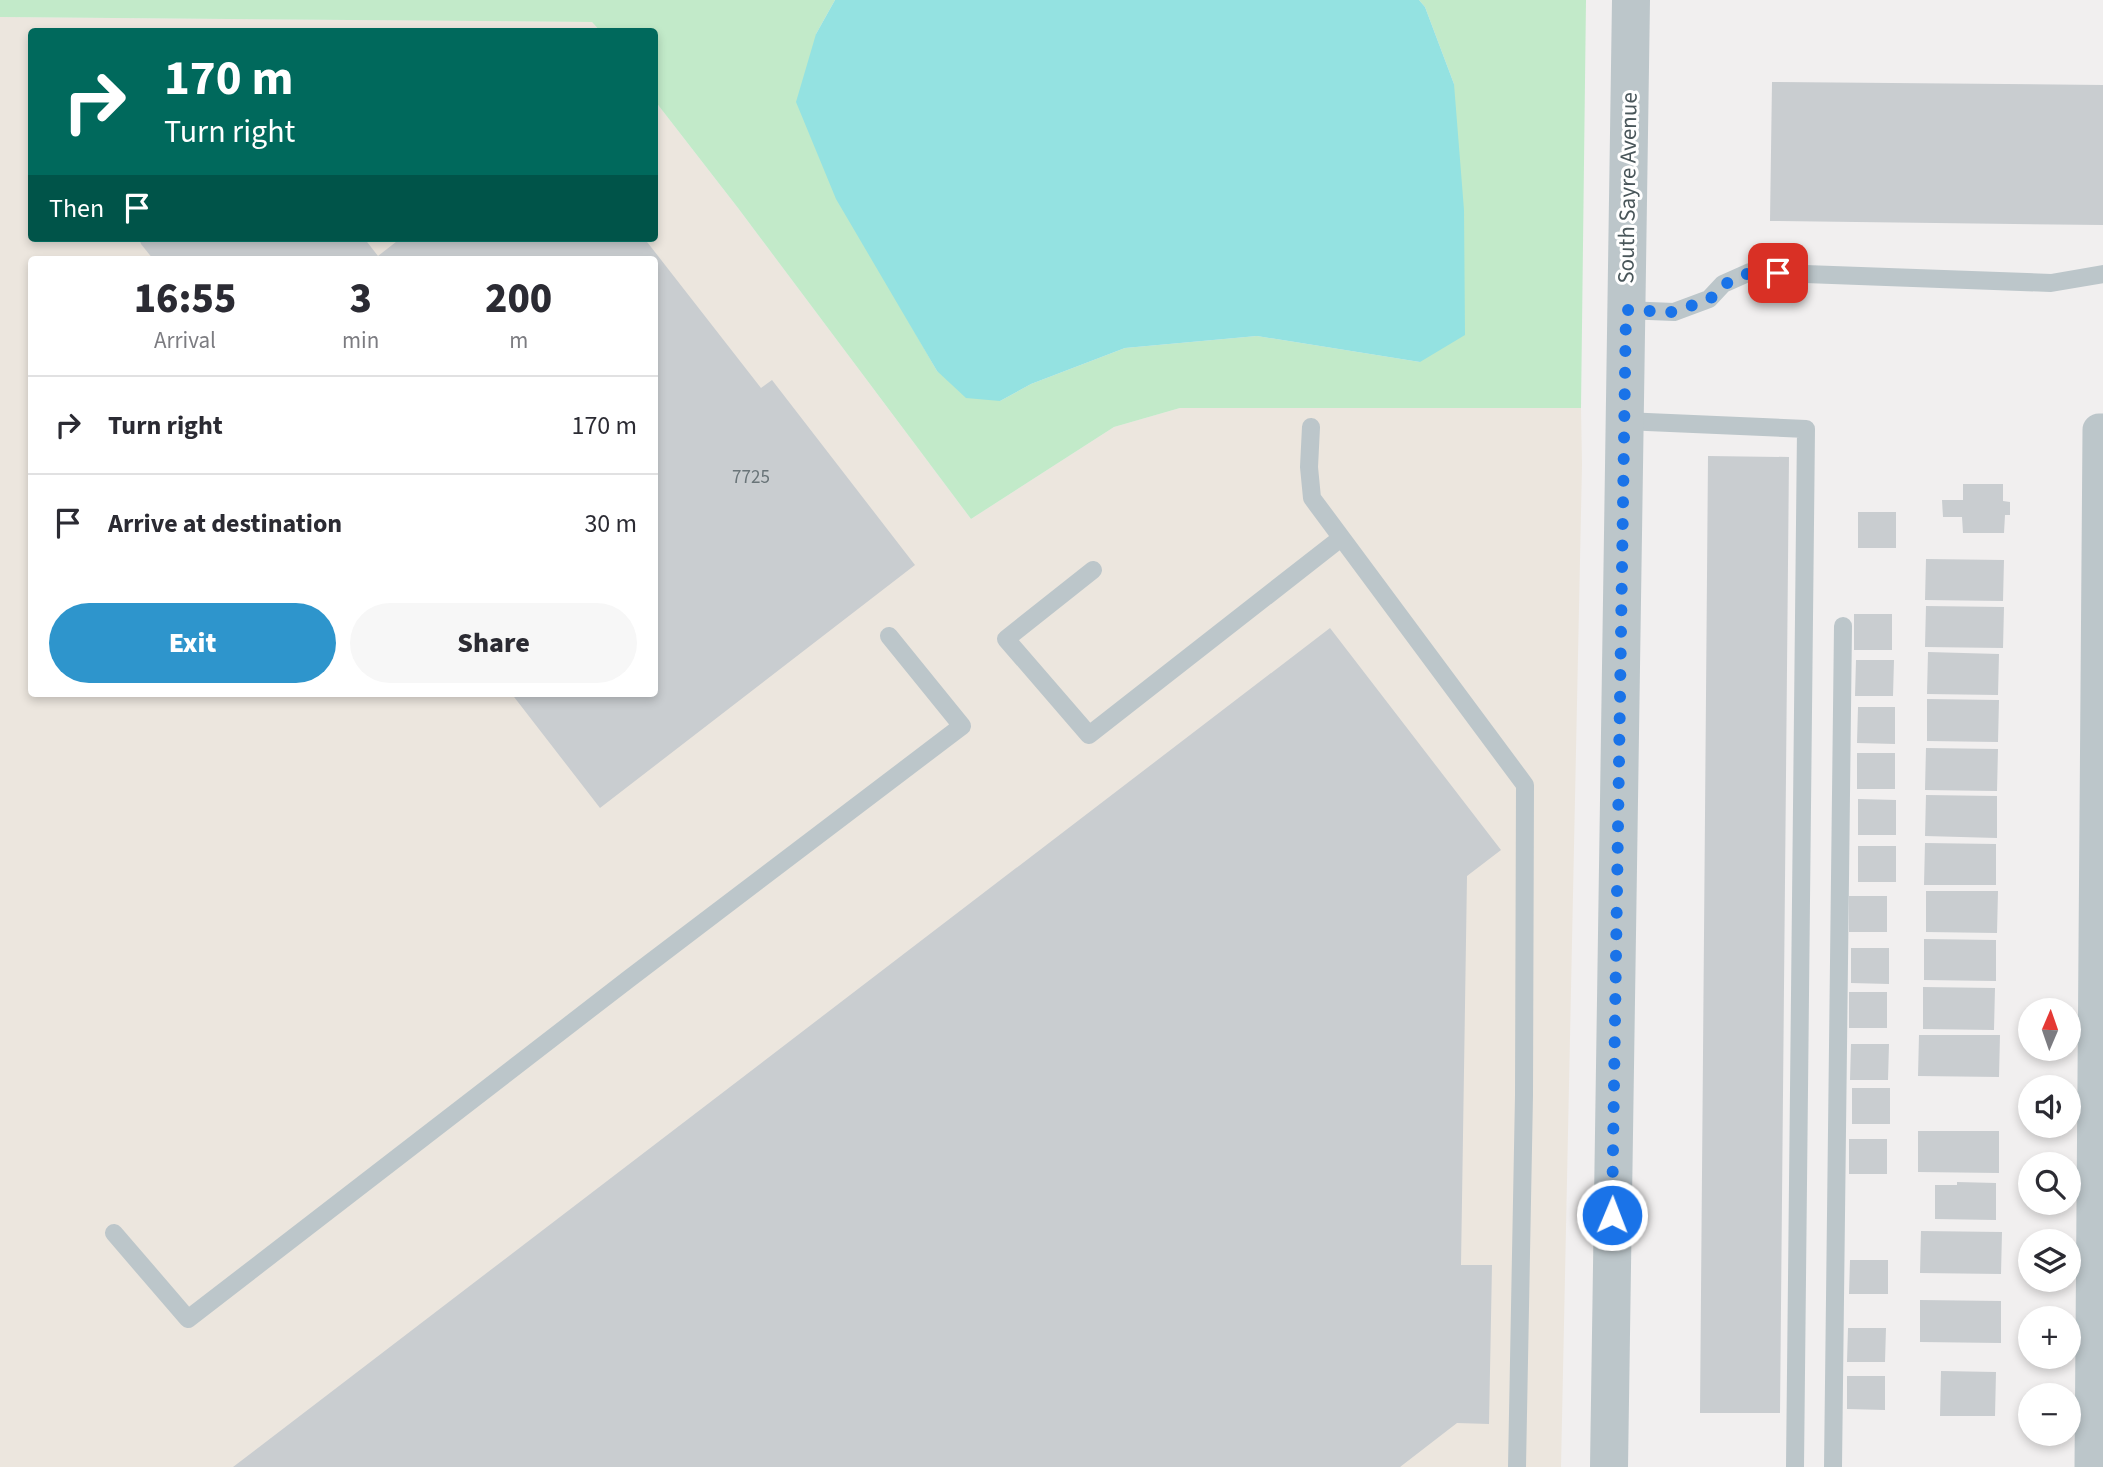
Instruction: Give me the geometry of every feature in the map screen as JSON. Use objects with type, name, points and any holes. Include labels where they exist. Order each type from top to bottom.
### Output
[{"type":"street","name":"South Sayre Avenue","points":[[1609,1467],[1631,0]]},
{"type":"street","points":[[2091,1467],[2101,430]]},
{"type":"lane","points":[[1626,310],[1674,312],[1710,299],[1723,285],[1751,272],[2051,283],[2103,274]]},
{"type":"lane","points":[[1624,421],[1806,429],[1795,1467]]},
{"type":"lane","points":[[1311,427],[1312,498],[1525,785],[1524,1095],[1517,1461],[1501,1467]]},
{"type":"lane","points":[[1093,570],[1006,639],[1089,735],[1340,538]]},
{"type":"lane","points":[[1833,1467],[1843,626]]},
{"type":"lane","points":[[114,1233],[188,1319],[962,726],[889,636]]},
{"type":"shaded area","points":[[0,17],[592,22],[597,28],[28,28],[28,242],[658,242],[658,105],[971,519],[1114,427],[1180,408],[1581,408],[1561,1467],[0,1467]]},
{"type":"green space","points":[[0,0],[835,0],[816,34],[894,296],[937,371],[1000,401],[1031,384],[1125,348],[1257,336],[1420,362],[1454,84],[1425,7],[1419,0],[1586,0],[1581,408],[1180,408],[1114,427],[971,519],[658,105],[658,28],[597,28],[592,22],[0,17]]},
{"type":"water","points":[[835,0],[1419,0],[1425,7],[1454,84],[1464,210],[1465,335],[1420,362],[1257,336],[1125,348],[1031,384],[1000,401],[966,398],[937,371],[836,199],[796,102],[816,34]]},
{"type":"building","points":[[1772,82],[2103,85],[2103,225],[1770,221]]},
{"type":"building","points":[[140,242],[367,242],[378,256],[151,256]]},
{"type":"building","points":[[396,242],[647,242],[761,388],[772,380],[915,565],[600,808],[514,697],[658,697],[658,256],[378,256]]},
{"type":"building","points":[[1708,456],[1789,457],[1780,1413],[1700,1413]]},
{"type":"building","points":[[1963,484],[2003,484],[2003,501],[2010,502],[2010,515],[2005,515],[2004,533],[1963,533],[1962,517],[1943,517],[1942,500],[1963,500]]},
{"type":"building","points":[[1858,512],[1896,512],[1896,548],[1858,548]]},
{"type":"building","points":[[1926,559],[2004,560],[2003,601],[1925,600]]},
{"type":"building","points":[[1926,606],[2004,607],[2003,648],[1925,647]]},
{"type":"building","points":[[1854,614],[1892,614],[1892,650],[1854,650]]},
{"type":"building","points":[[1330,628],[1501,850],[1467,876],[1461,1265],[1492,1265],[1489,1424],[1457,1423],[1400,1467],[233,1467]]},
{"type":"building","points":[[1928,652],[1999,654],[1998,695],[1927,694]]},
{"type":"building","points":[[1856,660],[1894,660],[1893,696],[1855,696]]},
{"type":"building","points":[[1927,699],[1999,700],[1998,742],[1927,741]]},
{"type":"building","points":[[1858,707],[1895,707],[1895,744],[1857,743]]},
{"type":"building","points":[[1926,748],[1998,749],[1997,791],[1925,790]]},
{"type":"building","points":[[1857,753],[1895,753],[1895,789],[1857,789]]},
{"type":"building","points":[[1926,795],[1997,796],[1997,838],[1925,836]]},
{"type":"building","points":[[1858,799],[1896,800],[1896,835],[1858,835]]},
{"type":"building","points":[[1925,843],[1996,844],[1996,885],[1924,885]]},
{"type":"building","points":[[1858,846],[1896,846],[1896,882],[1858,882]]},
{"type":"building","points":[[1926,891],[1998,891],[1997,933],[1926,932]]},
{"type":"building","points":[[1849,896],[1887,896],[1887,932],[1849,932]]},
{"type":"building","points":[[1924,939],[1996,940],[1996,981],[1924,980]]},
{"type":"building","points":[[1851,948],[1889,948],[1889,984],[1851,983]]},
{"type":"building","points":[[1923,987],[1995,988],[1994,1030],[1923,1029]]},
{"type":"building","points":[[1849,992],[1887,992],[1887,1028],[1849,1028]]},
{"type":"building","points":[[1919,1035],[2000,1035],[1999,1077],[1918,1076]]},
{"type":"building","points":[[1851,1044],[1889,1044],[1888,1080],[1850,1080]]},
{"type":"building","points":[[1852,1088],[1890,1088],[1890,1124],[1852,1124]]},
{"type":"building","points":[[1918,1131],[1999,1131],[1999,1173],[1918,1172]]},
{"type":"building","points":[[1849,1139],[1887,1139],[1887,1174],[1849,1174]]},
{"type":"building","points":[[1957,1182],[1996,1183],[1996,1220],[1935,1219],[1935,1185],[1957,1185]]},
{"type":"building","points":[[1921,1231],[2002,1232],[2001,1274],[1920,1273]]},
{"type":"building","points":[[1850,1260],[1888,1260],[1888,1294],[1849,1294]]},
{"type":"building","points":[[1920,1300],[2001,1301],[2001,1343],[1920,1342]]},
{"type":"building","points":[[1848,1328],[1886,1328],[1885,1362],[1847,1362]]},
{"type":"building","points":[[1941,1371],[1996,1372],[1995,1416],[1940,1416]]},
{"type":"building","points":[[1847,1376],[1885,1376],[1885,1410],[1847,1409]]},
{"type":"route","points":[[1612,1215],[1626,310],[1674,312],[1710,299],[1723,285],[1751,272],[1778,273]]}]
